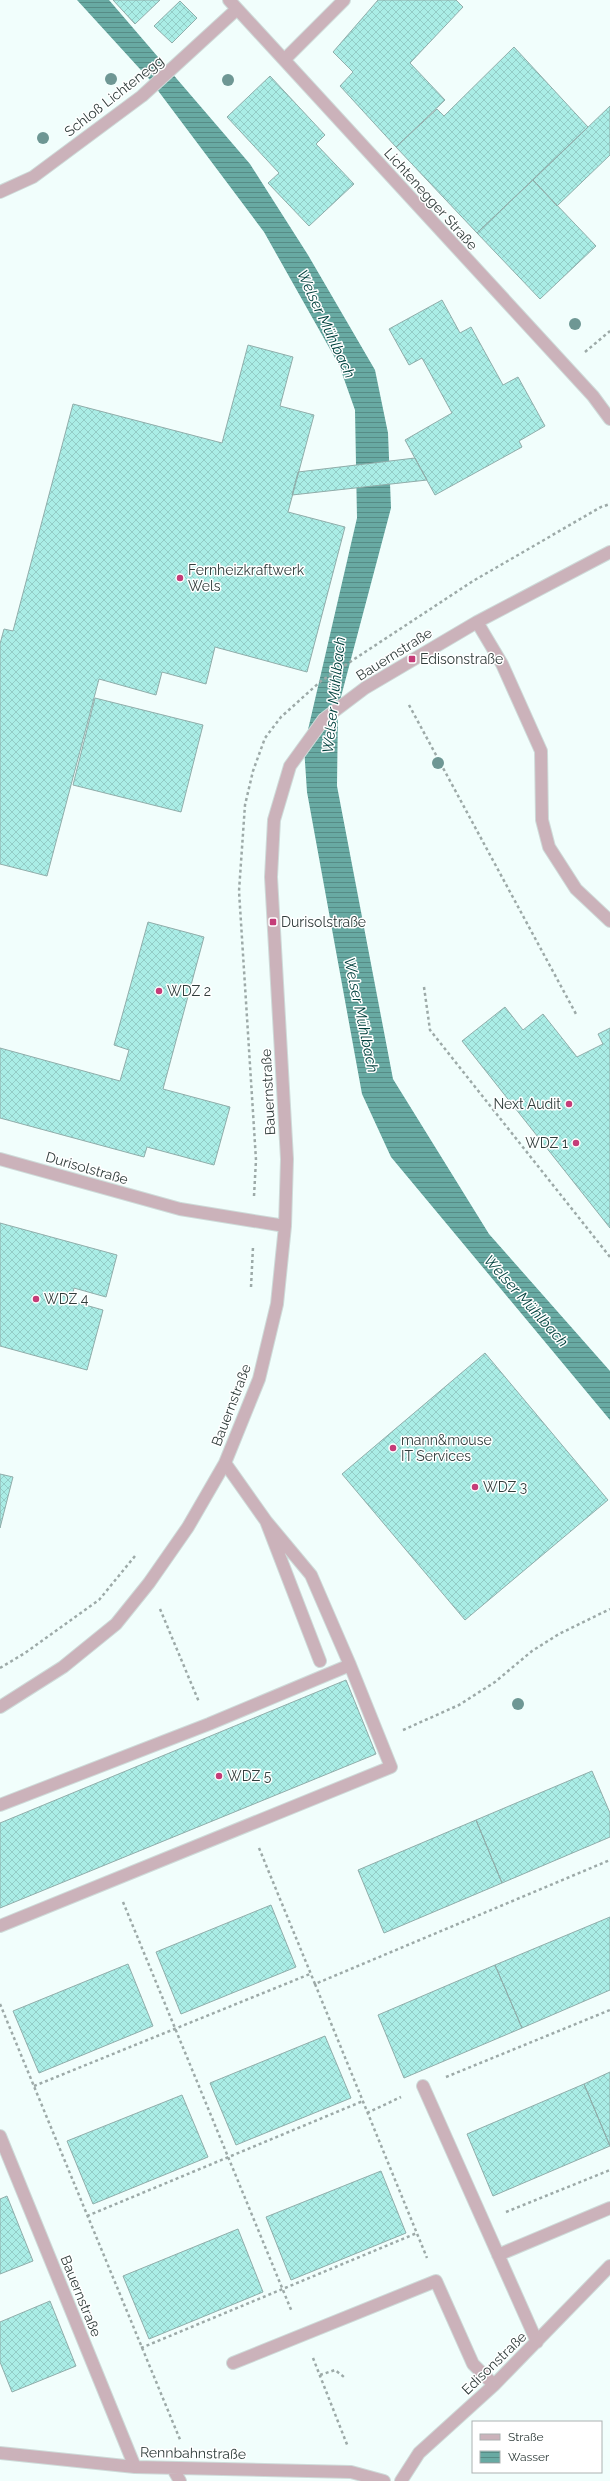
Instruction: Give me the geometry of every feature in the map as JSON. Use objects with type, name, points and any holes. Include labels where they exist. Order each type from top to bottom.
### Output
[{"type":"street","name":"Lichtenegger Straße","points":[[229,0],[285,59],[388,175],[593,396],[610,419]]},
{"type":"street","points":[[285,59],[344,0]]},
{"type":"street","name":"Schloß Lichtenegg","points":[[0,192],[33,177],[142,96],[237,9]]},
{"type":"street","name":"Bauernstraße","points":[[0,1707],[63,1667],[116,1624],[149,1583],[188,1527],[225,1463],[259,1379],[277,1304],[285,1226],[287,1159],[271,878],[274,820],[290,766],[324,719],[365,688],[477,622],[610,552]]},
{"type":"street","points":[[477,622],[502,664],[541,751],[542,820],[549,847],[576,889],[610,921]]},
{"type":"street","name":"Durisolstraße","points":[[0,1159],[180,1210],[285,1226]]},
{"type":"street","points":[[0,1926],[250,1825],[391,1766],[311,1575],[266,1521],[225,1463]]},
{"type":"street","points":[[266,1521],[320,1661]]},
{"type":"street","points":[[0,1805],[209,1724],[350,1666]]},
{"type":"street","points":[[423,2086],[537,2342]]},
{"type":"street","name":"Bauernstraße","points":[[0,2136],[135,2467]]},
{"type":"street","points":[[498,2254],[610,2208]]},
{"type":"street","name":"Edisonstraße","points":[[401,2481],[419,2453],[494,2385],[610,2266]]},
{"type":"street","points":[[233,2363],[436,2281],[473,2364],[494,2385]]},
{"type":"street","name":"Rennbahnstraße","points":[[0,2453],[135,2467],[173,2469],[191,2467],[351,2472],[384,2481]]},
{"type":"street","points":[[173,2469],[180,2481]]},
{"type":"path","points":[[567,368],[610,331]]},
{"type":"path","points":[[251,1294],[256,1160],[239,891],[245,805],[253,771],[265,738],[281,717],[322,681],[473,581],[601,507],[610,504]]},
{"type":"path","points":[[409,704],[576,1014]]},
{"type":"path","points":[[424,987],[430,1030],[610,1257]]},
{"type":"path","points":[[0,1668],[25,1654],[99,1600],[138,1551]]},
{"type":"path","points":[[149,1583],[209,1724]]},
{"type":"path","points":[[381,1740],[459,1705],[495,1682],[532,1651],[559,1634],[610,1609]]},
{"type":"path","points":[[250,1825],[436,2281]]},
{"type":"path","points":[[315,1984],[610,1860]]},
{"type":"path","points":[[113,1880],[295,2318]]},
{"type":"path","points":[[34,2086],[310,1974]]},
{"type":"path","points":[[0,2004],[191,2467]]},
{"type":"path","points":[[367,2113],[423,2086],[610,2010]]},
{"type":"path","points":[[87,2216],[363,2101]]},
{"type":"path","points":[[483,2221],[610,2170]]},
{"type":"path","points":[[141,2348],[417,2233]]},
{"type":"path","points":[[311,2353],[347,2441],[351,2472]]},
{"type":"path","points":[[320,2375],[334,2370],[344,2377]]},
{"type":"water","name":"Welser Mühlbach","points":[[77,0],[109,0],[250,164],[308,255],[375,370],[388,433],[391,508],[338,708],[337,786],[393,1079],[489,1234],[610,1371],[610,1420],[391,1157],[362,1094],[307,792],[304,747],[357,518],[355,410],[339,365],[264,232],[150,80]]},
{"type":"building","points":[[113,0],[160,0],[135,24]]},
{"type":"building","points":[[378,0],[456,0],[463,7],[410,63],[445,100],[396,147],[340,86],[353,72],[333,52]]},
{"type":"building","points":[[180,1],[197,18],[172,43],[154,26]]},
{"type":"building","points":[[514,47],[588,127],[477,233],[396,147],[437,109],[444,116]]},
{"type":"building","points":[[270,76],[325,135],[316,144],[354,184],[309,226],[268,183],[279,173],[227,117]]},
{"type":"building","points":[[610,106],[610,155],[557,206],[533,180]]},
{"type":"building","points":[[533,180],[596,246],[540,299],[477,233]]},
{"type":"building","points":[[442,300],[460,333],[471,327],[503,385],[518,377],[545,426],[519,441],[522,447],[435,495],[405,440],[452,413],[422,358],[409,365],[389,329]]},
{"type":"building","name":"Fernheizkraftwerk Wels","points":[[248,345],[293,357],[280,406],[314,415],[288,512],[345,527],[307,672],[215,647],[206,684],[162,672],[156,695],[99,679],[47,876],[0,864],[0,644],[4,629],[13,631],[73,404],[222,443]]},
{"type":"building","points":[[415,458],[427,480],[292,495],[298,472]]},
{"type":"building","points":[[95,698],[203,725],[181,812],[73,785]]},
{"type":"building","name":"WDZ 2","points":[[148,922],[204,937],[163,1089],[230,1107],[214,1165],[147,1147],[144,1157],[0,1118],[0,1048],[120,1081],[129,1050],[114,1045]]},
{"type":"building","name":"WDZ 1","points":[[505,1007],[523,1030],[543,1014],[577,1057],[603,1044],[598,1034],[610,1028],[610,1228],[462,1041]]},
{"type":"building","name":"WDZ 4","points":[[0,1223],[117,1255],[106,1297],[74,1288],[71,1301],[103,1310],[87,1370],[0,1346]]},
{"type":"building","name":"WDZ 3","points":[[485,1353],[608,1500],[465,1620],[342,1474]]},
{"type":"building","points":[[0,1474],[13,1477],[0,1528]]},
{"type":"building","name":"WDZ 5","points":[[346,1680],[376,1754],[0,1908],[0,1823]]},
{"type":"building","points":[[592,1771],[610,1813],[610,1837],[502,1883],[476,1820]]},
{"type":"building","points":[[476,1820],[502,1883],[384,1933],[358,1870]]},
{"type":"building","points":[[271,1905],[296,1967],[181,2014],[156,1952]]},
{"type":"building","points":[[610,1917],[610,1990],[522,2028],[495,1965]]},
{"type":"building","points":[[128,1964],[153,2026],[39,2073],[13,2011]]},
{"type":"building","points":[[495,1965],[522,2028],[404,2078],[378,2015]]},
{"type":"building","points":[[325,2036],[351,2098],[236,2145],[210,2083]]},
{"type":"building","points":[[610,2072],[610,2146],[584,2084]]},
{"type":"building","points":[[584,2084],[610,2146],[493,2196],[467,2134]]},
{"type":"building","points":[[182,2095],[208,2157],[93,2204],[67,2141]]},
{"type":"building","points":[[381,2171],[406,2233],[291,2280],[266,2217]]},
{"type":"building","points":[[7,2196],[33,2261],[0,2274],[0,2199]]},
{"type":"building","points":[[238,2229],[263,2292],[149,2339],[123,2276]]},
{"type":"building","points":[[50,2301],[76,2366],[12,2392],[0,2362],[0,2322]]},
{"type":"place","name":"Fernheizkraftwerk Wels","points":[[180,578]]},
{"type":"place","name":"Edisonstraße","points":[[412,659]]},
{"type":"place","name":"Durisolstraße","points":[[273,922]]},
{"type":"place","name":"WDZ 2","points":[[159,991]]},
{"type":"place","name":"Next Audit","points":[[569,1104]]},
{"type":"place","name":"WDZ 1","points":[[576,1143]]},
{"type":"place","name":"WDZ 4","points":[[36,1299]]},
{"type":"place","name":"mann&mouse IT Services","points":[[393,1448]]},
{"type":"place","name":"WDZ 3","points":[[475,1487]]},
{"type":"place","name":"WDZ 5","points":[[219,1776]]}]
